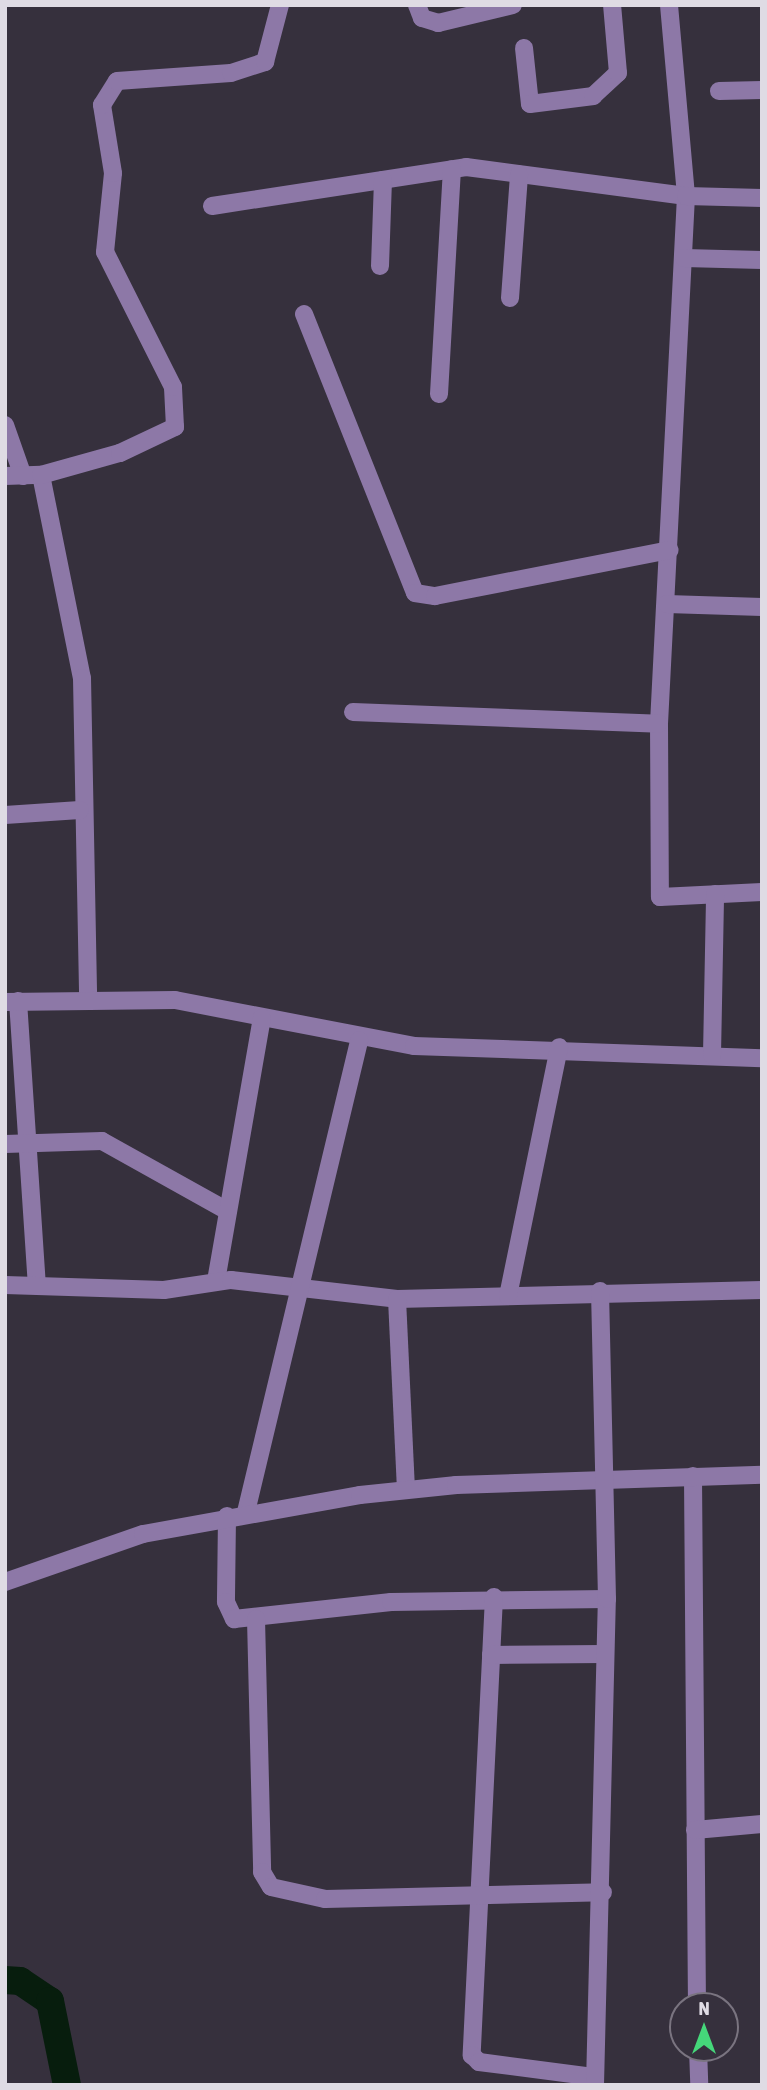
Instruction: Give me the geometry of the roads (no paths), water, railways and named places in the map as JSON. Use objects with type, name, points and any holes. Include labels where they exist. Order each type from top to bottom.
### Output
[{"type":"street","points":[[23,476],[120,453],[175,427],[177,416],[173,387],[106,252],[113,173],[102,105],[106,90],[132,77],[231,72],[265,62],[280,5]]},
{"type":"street","points":[[417,5],[422,18],[438,23],[506,6]]},
{"type":"street","points":[[524,48],[530,104],[593,96],[618,72],[612,5]]},
{"type":"street","points":[[669,5],[686,196],[659,724],[660,897],[762,892]]},
{"type":"street","points":[[719,91],[762,90]]},
{"type":"street","points":[[212,206],[452,169],[519,174],[686,196],[762,198]]},
{"type":"street","points":[[439,394],[452,169]]},
{"type":"street","points":[[510,298],[519,174]]},
{"type":"street","points":[[380,266],[383,180]]},
{"type":"street","points":[[684,258],[762,260]]},
{"type":"street","points":[[304,314],[415,593],[435,596],[670,550]]},
{"type":"street","points":[[5,425],[23,476],[82,678],[80,810],[88,1000]]},
{"type":"street","points":[[667,604],[762,607]]},
{"type":"street","points":[[353,712],[659,724]]},
{"type":"street","points":[[5,815],[80,810]]},
{"type":"street","points":[[712,1055],[715,894]]},
{"type":"street","points":[[37,1284],[28,1142],[12,1001],[175,1000],[359,1040],[762,1058]]},
{"type":"street","points":[[216,1281],[262,1018]]},
{"type":"street","points":[[246,1512],[295,1287],[359,1040]]},
{"type":"street","points":[[508,1296],[559,1047]]},
{"type":"street","points":[[5,1144],[102,1141],[228,1211]]},
{"type":"street","points":[[5,1285],[164,1290],[216,1281],[397,1299],[600,1291],[762,1290]]},
{"type":"street","points":[[494,1597],[479,1895],[475,2060],[595,2081],[603,1892],[604,1654],[607,1599],[600,1291]]},
{"type":"street","points":[[397,1299],[406,1490]]},
{"type":"street","points":[[5,1582],[119,1540],[246,1512],[406,1490],[762,1475]]},
{"type":"street","points":[[693,1476],[697,1992]]},
{"type":"street","points":[[227,1516],[229,1615],[256,1619],[494,1597],[607,1599]]},
{"type":"street","points":[[256,1619],[262,1872],[271,1887],[325,1899],[603,1892]]},
{"type":"street","points":[[491,1655],[604,1654]]},
{"type":"street","points":[[695,1830],[762,1824]]},
{"type":"street","points":[[698,2062],[699,2085]]},
{"type":"waterway","points":[[5,1980],[20,1981],[50,2001],[67,2085]]}]
